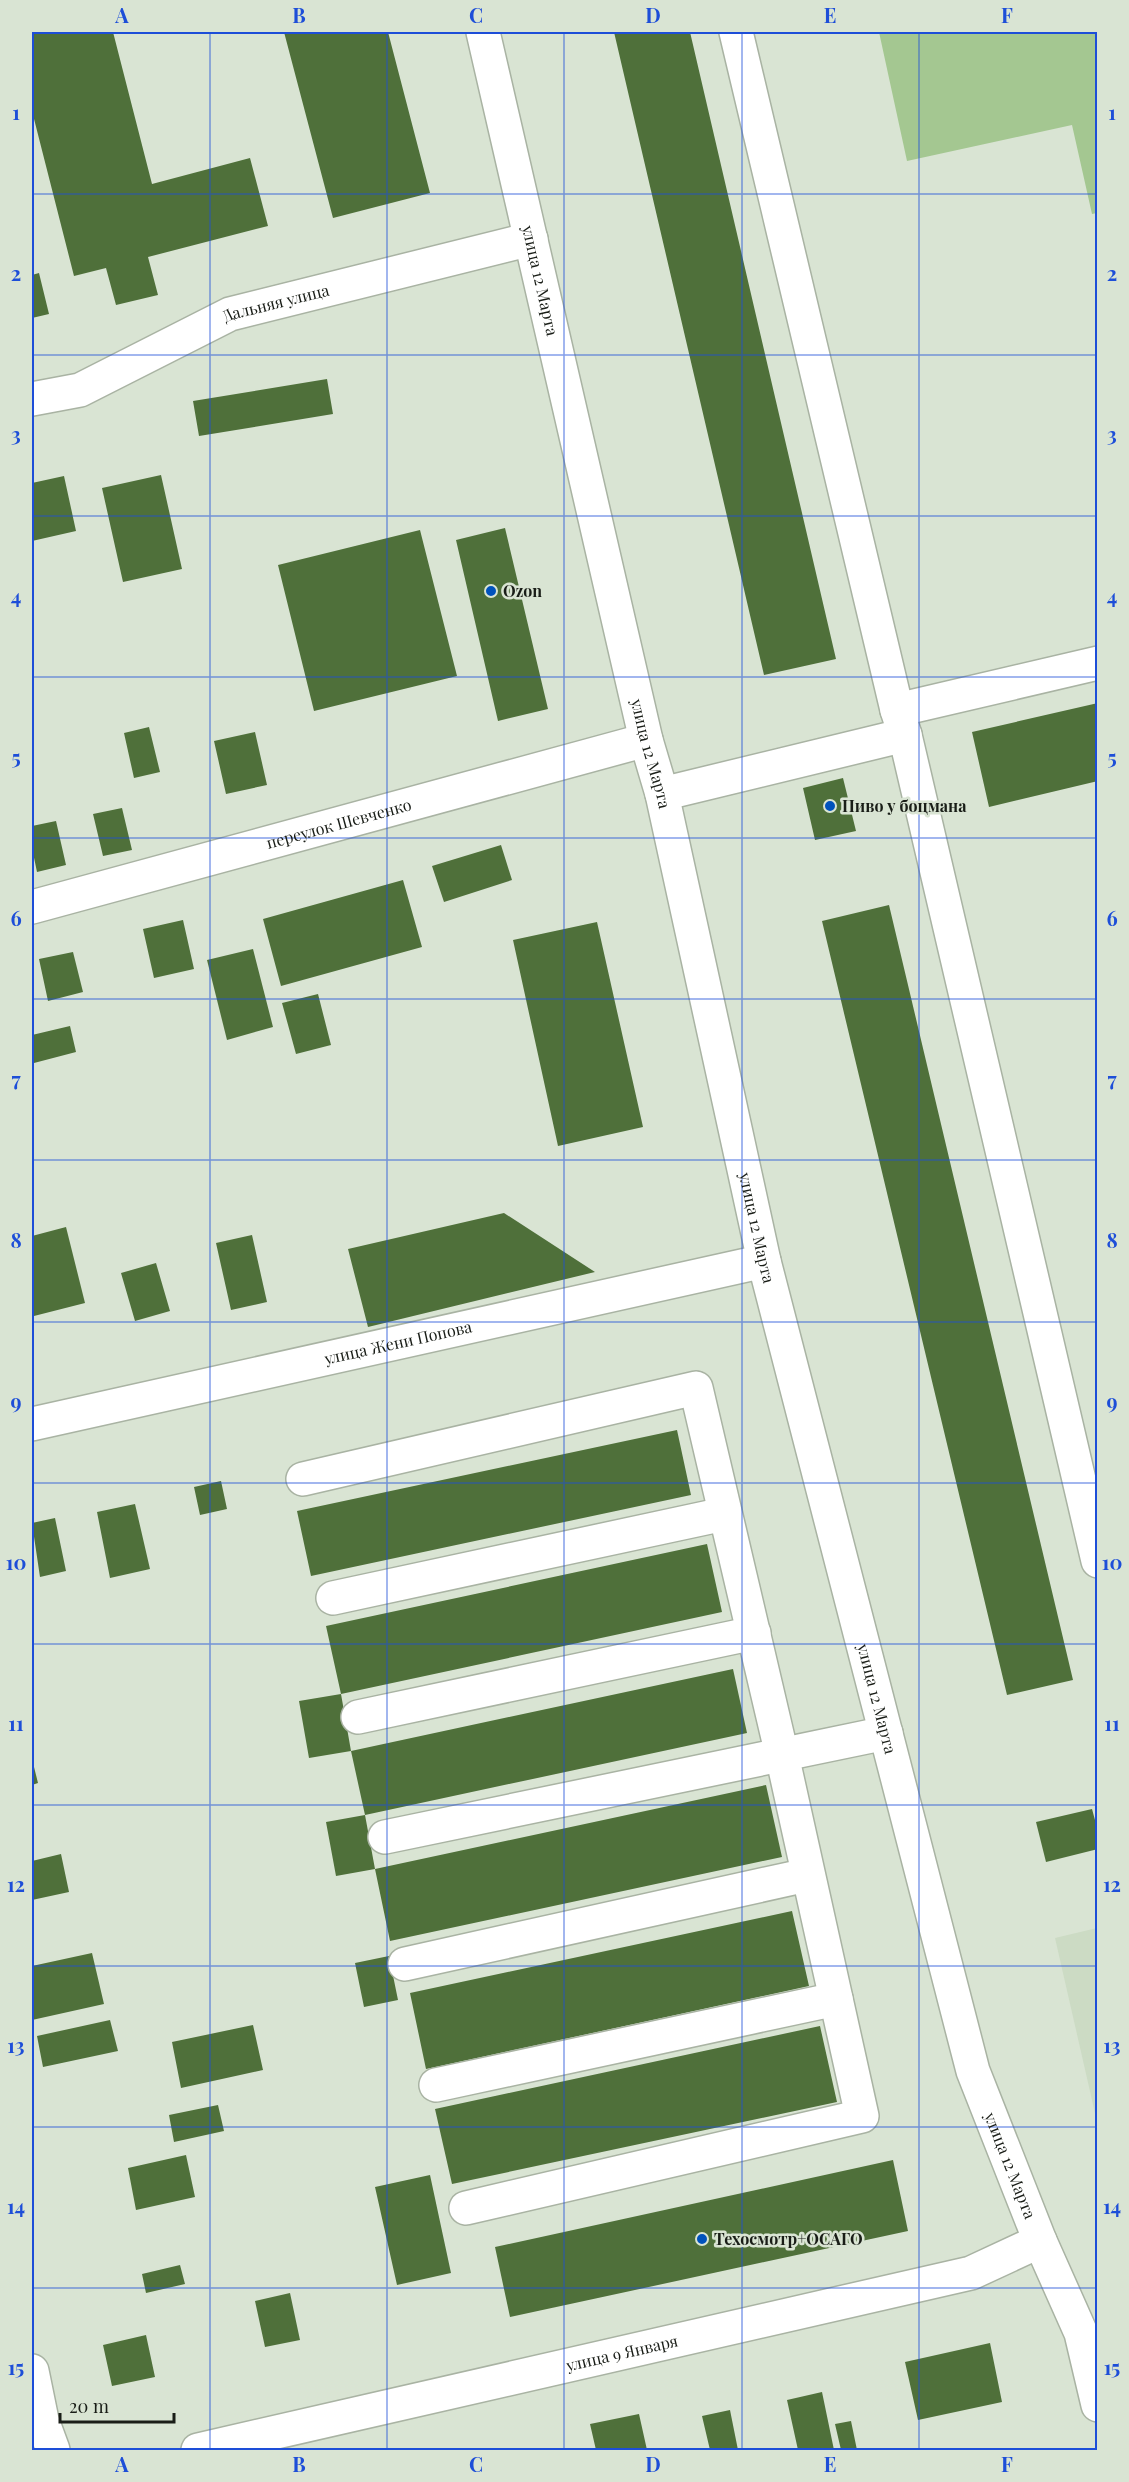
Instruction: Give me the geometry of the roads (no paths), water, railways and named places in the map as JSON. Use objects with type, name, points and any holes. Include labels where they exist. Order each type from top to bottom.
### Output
[{"type":"street","name":"улица 12 Марта","points":[[483,32],[646,740],[662,794],[764,1261],[973,2071],[1040,2241],[1082,2333],[1098,2405]]},
{"type":"street","points":[[736,32],[1098,1562]]},
{"type":"street","name":"Дальняя улица","points":[[32,399],[80,390],[230,314],[531,239]]},
{"type":"street","points":[[662,794],[1098,663]]},
{"type":"street","name":"переулок Шевченко","points":[[32,907],[646,740]]},
{"type":"street","name":"улица Жени Попова","points":[[32,1424],[764,1261]]},
{"type":"street","points":[[303,1479],[696,1388],[782,1755],[862,2116],[466,2208]]},
{"type":"street","points":[[333,1598],[724,1514]]},
{"type":"street","points":[[358,1717],[754,1633]]},
{"type":"street","points":[[385,1837],[886,1733]]},
{"type":"street","points":[[405,1964],[807,1875]]},
{"type":"street","points":[[436,2085],[836,1999]]},
{"type":"street","name":"улица 9 Января","points":[[198,2451],[971,2273],[1040,2241]]},
{"type":"street","points":[[32,2372],[42,2420],[53,2451]]},
{"type":"place","name":"Ozon","points":[[491,591]]},
{"type":"place","name":"Пиво у боцмана","points":[[830,806]]},
{"type":"place","name":"Техосмотр+ОСАГО","points":[[702,2239]]}]
